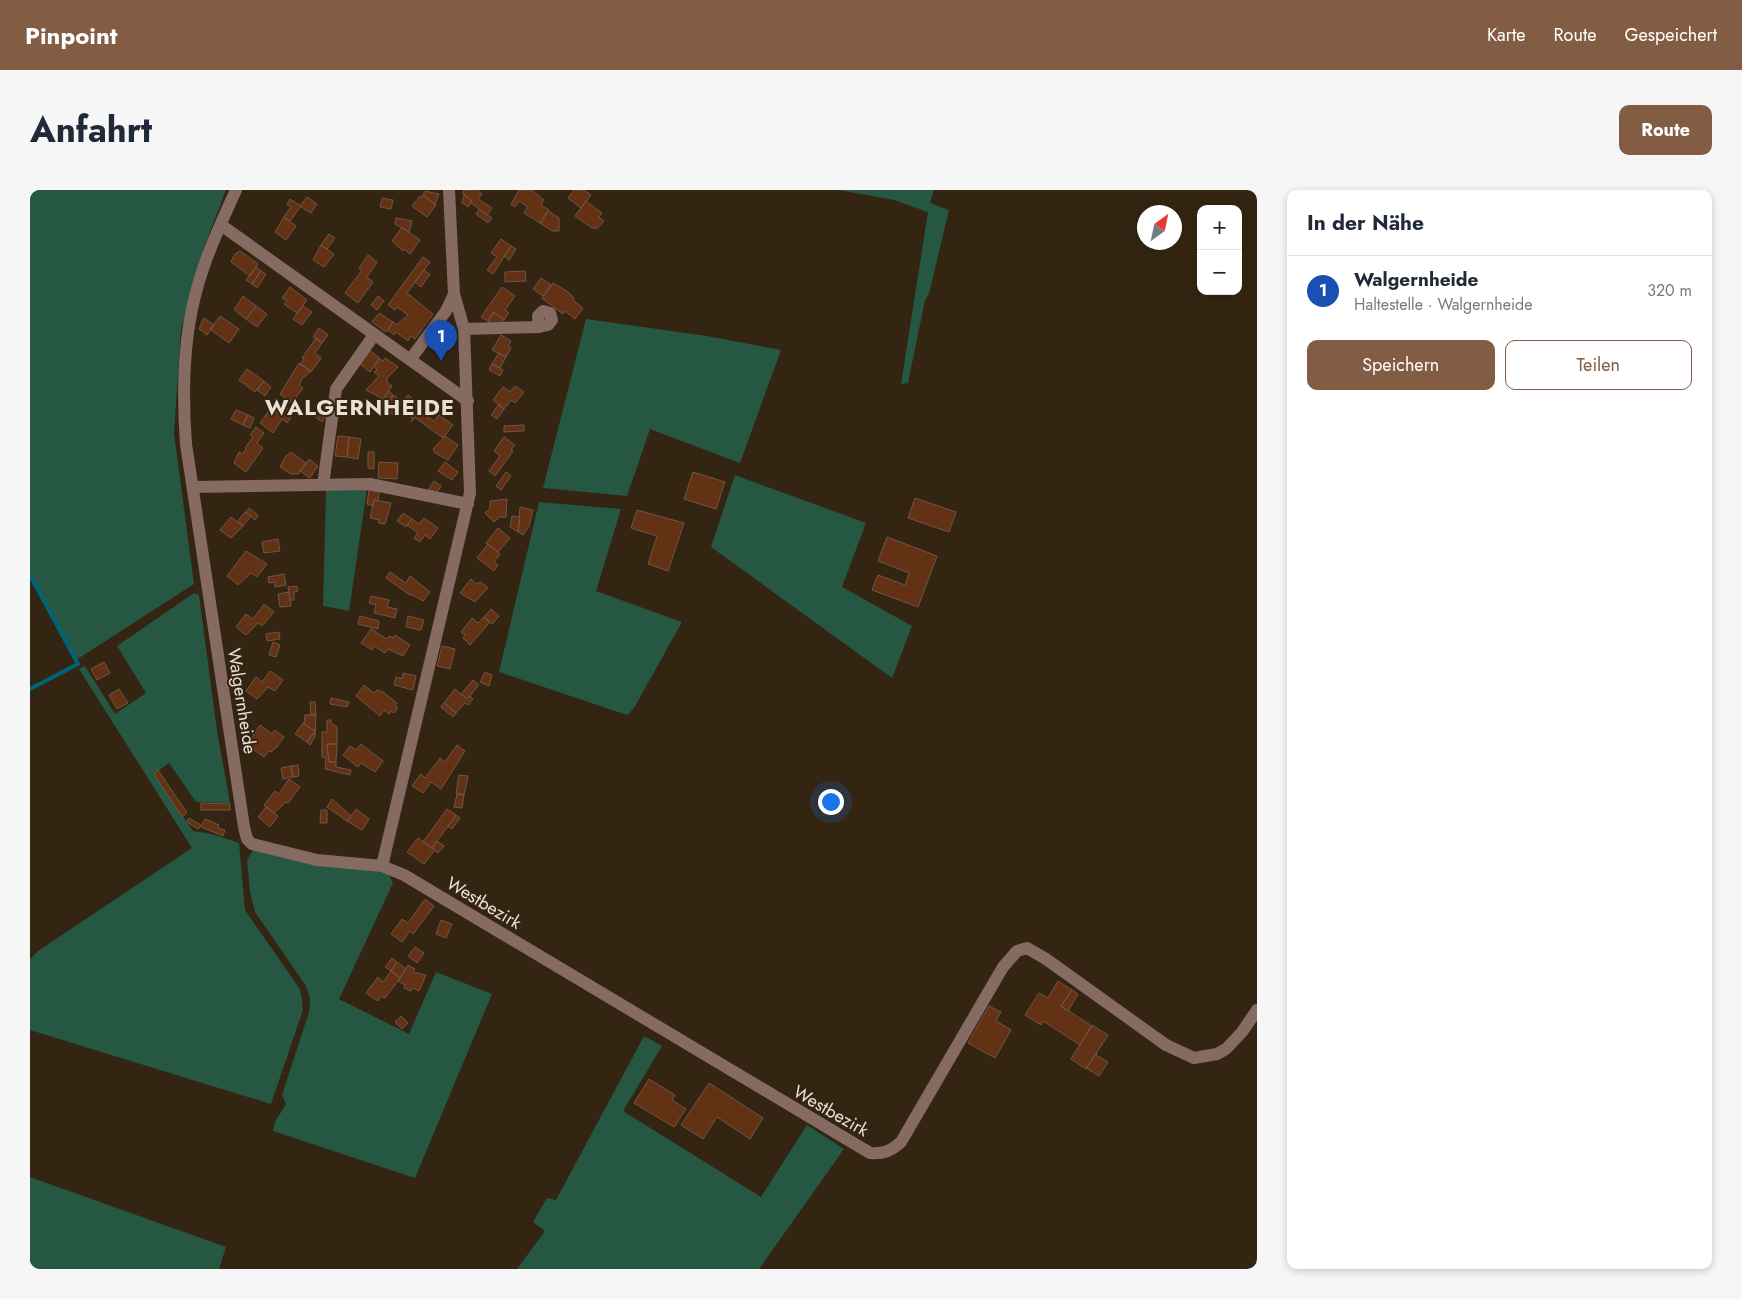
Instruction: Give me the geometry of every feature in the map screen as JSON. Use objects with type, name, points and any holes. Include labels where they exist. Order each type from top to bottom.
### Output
[{"type":"street","name":"Walgernheide","points":[[236,190],[198,286],[189,330],[183,404],[193,487],[247,839],[252,844],[292,855],[382,866],[404,876]]},
{"type":"street","points":[[382,866],[470,492],[464,329],[454,294],[450,190]]},
{"type":"street","points":[[221,224],[468,402]]},
{"type":"street","points":[[410,360],[446,311],[454,294]]},
{"type":"street","points":[[464,329],[539,327]]},
{"type":"street","points":[[322,485],[336,389],[374,335]]},
{"type":"street","points":[[193,487],[370,484],[468,504]]},
{"type":"street","name":"Westbezirk","points":[[404,876],[870,1153],[881,1154],[893,1149],[901,1142],[1003,966],[1017,951],[1026,948],[1046,959],[1166,1045],[1194,1058],[1217,1054],[1226,1049],[1238,1038],[1257,1010]]},
{"type":"green space","points":[[30,190],[226,190],[204,248],[181,330],[174,433],[194,584],[76,660],[30,579]]},
{"type":"green space","points":[[839,190],[934,190],[930,203],[949,210],[929,294],[925,300],[908,383],[901,384],[928,212],[894,200]]},
{"type":"green space","points":[[586,319],[707,336],[781,350],[740,463],[650,429],[627,496],[543,488]]},
{"type":"green space","points":[[735,475],[866,523],[842,587],[912,626],[892,678],[711,547]]},
{"type":"green space","points":[[367,489],[349,611],[323,606],[326,490]]},
{"type":"green space","points":[[539,502],[621,509],[596,591],[682,622],[634,708],[627,715],[499,672]]},
{"type":"green space","points":[[194,593],[199,595],[217,731],[230,803],[196,802],[169,763],[154,774],[193,831],[212,834],[239,843],[245,910],[300,989],[303,1010],[271,1104],[30,1030],[30,959],[38,951],[192,848],[79,669],[85,666],[115,714],[146,693],[117,646]]},
{"type":"green space","points":[[253,850],[388,873],[393,883],[339,999],[409,1034],[436,972],[492,994],[415,1178],[273,1131],[275,1122],[286,1104],[282,1095],[309,1012],[310,998],[306,986],[255,912],[250,892],[247,860]]},
{"type":"green space","points":[[644,1036],[662,1046],[623,1111],[761,1197],[807,1125],[844,1149],[759,1269],[517,1269],[545,1231],[533,1222],[547,1198],[556,1200]]},
{"type":"green space","points":[[30,1177],[226,1247],[219,1269],[30,1269]]},
{"type":"building","points":[[464,190],[477,190],[482,194],[478,199],[492,208],[487,215],[471,203],[472,201],[462,193]]},
{"type":"building","points":[[519,190],[532,190],[544,200],[541,205],[549,210],[540,223],[524,213],[528,207],[519,201],[515,207],[511,204]]},
{"type":"building","points":[[574,190],[584,190],[591,195],[581,208],[568,198]]},
{"type":"building","points":[[425,191],[439,194],[435,204],[423,195]]},
{"type":"building","points":[[423,195],[436,205],[427,217],[412,206]]},
{"type":"building","points":[[464,195],[472,201],[468,207],[462,203]]},
{"type":"building","points":[[307,197],[317,204],[311,213],[300,206]]},
{"type":"building","points":[[382,198],[393,200],[391,209],[380,207]]},
{"type":"building","points":[[290,199],[301,206],[290,221],[284,217],[291,207],[287,204]]},
{"type":"building","points":[[586,201],[602,213],[599,217],[604,221],[598,228],[592,228],[575,216]]},
{"type":"building","points":[[479,209],[492,218],[488,223],[476,214]]},
{"type":"building","points":[[548,211],[559,218],[559,231],[552,231],[540,223]]},
{"type":"building","points":[[284,217],[296,226],[286,240],[275,232]]},
{"type":"building","points":[[396,218],[412,221],[409,232],[395,224]]},
{"type":"building","points":[[402,227],[420,240],[410,254],[404,249],[403,251],[392,241]]},
{"type":"building","points":[[329,234],[335,238],[327,249],[321,245]]},
{"type":"building","points":[[501,239],[511,246],[493,274],[487,270],[497,257],[491,253]]},
{"type":"building","points":[[321,245],[334,254],[324,267],[313,260]]},
{"type":"building","points":[[511,246],[516,249],[509,260],[504,256]]},
{"type":"building","points":[[240,251],[258,264],[250,276],[231,262],[235,254]]},
{"type":"building","points":[[368,255],[377,262],[367,277],[373,282],[358,303],[345,293],[362,270],[359,268]]},
{"type":"building","points":[[423,257],[430,262],[407,293],[433,314],[415,339],[411,336],[408,341],[396,332],[394,335],[388,330],[393,322],[397,325],[408,315],[397,307],[395,310],[388,305]]},
{"type":"building","points":[[256,267],[261,271],[252,284],[246,280]]},
{"type":"building","points":[[424,270],[430,274],[421,287],[415,282]]},
{"type":"building","points":[[261,271],[266,274],[257,288],[252,284]]},
{"type":"building","points":[[525,271],[526,281],[505,282],[505,272]]},
{"type":"building","points":[[541,278],[551,285],[543,296],[533,289]]},
{"type":"building","points":[[553,283],[568,292],[574,298],[573,300],[583,308],[575,319],[565,311],[563,314],[542,298]]},
{"type":"building","points":[[290,287],[307,300],[297,313],[284,304],[287,301],[282,298]]},
{"type":"building","points":[[502,287],[515,296],[505,310],[509,313],[504,320],[494,312],[488,321],[481,317]]},
{"type":"building","points":[[243,296],[256,306],[246,319],[234,310]]},
{"type":"building","points":[[378,296],[384,301],[377,310],[371,305]]},
{"type":"building","points":[[256,306],[267,314],[257,327],[246,319]]},
{"type":"building","points":[[303,306],[312,312],[302,325],[293,319]]},
{"type":"building","points":[[494,312],[504,320],[501,325],[494,326],[488,321]]},
{"type":"building","points":[[379,313],[393,322],[386,332],[372,322]]},
{"type":"building","points":[[220,316],[239,329],[229,343],[210,329]]},
{"type":"building","points":[[204,318],[214,325],[207,335],[199,329]]},
{"type":"building","points":[[319,328],[328,335],[322,343],[313,337]]},
{"type":"building","points":[[501,335],[511,341],[508,346],[511,348],[506,357],[492,350]]},
{"type":"building","points":[[316,338],[322,343],[315,353],[321,358],[311,372],[300,364]]},
{"type":"building","points":[[370,351],[380,358],[370,372],[360,364]]},
{"type":"building","points":[[499,353],[506,357],[500,368],[492,364]]},
{"type":"building","points":[[385,358],[398,367],[387,378],[387,382],[392,386],[383,399],[366,390],[379,376],[374,372],[377,370],[374,366],[379,359],[383,361]]},
{"type":"building","points":[[299,363],[311,371],[302,379],[299,385],[303,388],[292,403],[280,394]]},
{"type":"building","points":[[492,364],[503,370],[500,376],[489,370]]},
{"type":"building","points":[[247,369],[264,381],[255,392],[239,380]]},
{"type":"building","points":[[264,381],[271,387],[265,396],[257,390]]},
{"type":"building","points":[[515,386],[524,392],[515,403],[511,400],[504,409],[493,400],[503,387],[510,392]]},
{"type":"building","points":[[389,391],[393,395],[380,414],[375,410]]},
{"type":"building","points":[[393,395],[403,402],[408,395],[423,406],[411,422],[413,419],[400,409],[395,416],[384,408]]},
{"type":"building","points":[[282,404],[294,413],[287,423],[282,419],[273,433],[260,423],[270,409],[276,413]]},
{"type":"building","points":[[499,404],[504,409],[497,419],[491,415]]},
{"type":"building","points":[[319,407],[328,413],[322,422],[313,415]]},
{"type":"building","points":[[236,410],[248,415],[243,425],[231,419]]},
{"type":"building","points":[[419,411],[434,421],[439,415],[453,425],[443,438],[414,417]]},
{"type":"building","points":[[248,415],[254,418],[250,428],[243,425]]},
{"type":"building","points":[[524,425],[524,431],[504,432],[504,426]]},
{"type":"building","points":[[256,427],[264,433],[257,443],[263,448],[246,472],[234,463],[239,452],[243,454],[253,437],[250,435]]},
{"type":"building","points":[[338,436],[349,437],[347,457],[335,456]]},
{"type":"building","points":[[445,436],[458,445],[448,460],[435,453],[433,449]]},
{"type":"building","points":[[349,437],[361,439],[358,459],[347,457]]},
{"type":"building","points":[[504,437],[515,445],[511,450],[513,451],[495,476],[489,471],[500,456],[494,451]]},
{"type":"building","points":[[291,452],[306,463],[298,474],[291,474],[280,467],[285,457]]},
{"type":"building","points":[[368,452],[374,452],[374,469],[368,468]]},
{"type":"building","points":[[309,459],[318,466],[310,478],[300,471]]},
{"type":"building","points":[[379,462],[398,463],[397,479],[378,478]]},
{"type":"building","points":[[445,462],[458,472],[452,480],[438,471]]},
{"type":"building","points":[[506,472],[511,476],[501,490],[496,486]]},
{"type":"building","points":[[693,472],[725,482],[716,509],[684,499]]},
{"type":"building","points":[[434,481],[441,486],[436,494],[429,489]]},
{"type":"building","points":[[369,490],[379,492],[378,501],[374,500],[373,506],[367,504]]},
{"type":"building","points":[[915,498],[956,512],[949,532],[908,518]]},
{"type":"building","points":[[507,499],[506,517],[499,517],[494,522],[485,513],[490,508],[490,501]]},
{"type":"building","points":[[374,500],[391,503],[385,524],[370,518]]},
{"type":"building","points":[[520,507],[533,510],[529,526],[523,535],[518,532]]},
{"type":"building","points":[[249,508],[258,515],[255,520],[246,512]]},
{"type":"building","points":[[637,510],[684,523],[668,571],[648,564],[657,536],[631,528]]},
{"type":"building","points":[[245,512],[251,516],[243,526],[237,522]]},
{"type":"building","points":[[403,513],[412,519],[406,527],[397,521]]},
{"type":"building","points":[[512,516],[520,517],[518,532],[510,527]]},
{"type":"building","points":[[231,517],[243,526],[231,538],[220,530]]},
{"type":"building","points":[[424,518],[438,528],[430,539],[425,535],[420,542],[414,538],[418,533],[407,525],[412,519],[419,524]]},
{"type":"building","points":[[498,528],[510,538],[498,552],[486,543]]},
{"type":"building","points":[[887,537],[937,556],[918,607],[872,590],[878,575],[905,585],[909,573],[878,561]]},
{"type":"building","points":[[278,539],[280,551],[264,553],[262,542]]},
{"type":"building","points":[[488,544],[500,554],[494,562],[498,565],[494,571],[477,558]]},
{"type":"building","points":[[246,551],[267,564],[257,577],[251,573],[238,585],[227,576]]},
{"type":"building","points":[[390,572],[406,583],[410,576],[430,592],[423,601],[410,595],[386,578]]},
{"type":"building","points":[[284,574],[286,585],[275,587],[275,582],[269,583],[268,577]]},
{"type":"building","points":[[471,579],[476,584],[481,582],[488,588],[475,602],[460,593]]},
{"type":"building","points":[[297,586],[298,591],[294,592],[294,600],[290,600],[288,587]]},
{"type":"building","points":[[289,592],[291,606],[280,607],[278,594]]},
{"type":"building","points":[[371,596],[389,600],[387,607],[397,609],[395,618],[374,613],[376,605],[369,603]]},
{"type":"building","points":[[264,604],[274,612],[262,626],[258,623],[246,635],[236,627],[246,614],[253,619]]},
{"type":"building","points":[[491,609],[499,616],[492,624],[484,617]]},
{"type":"building","points":[[360,616],[379,621],[378,629],[358,624]]},
{"type":"building","points":[[408,616],[424,620],[421,630],[406,627]]},
{"type":"building","points":[[484,617],[490,622],[470,645],[463,638],[465,635],[461,632],[472,618],[478,623]]},
{"type":"building","points":[[371,629],[387,639],[389,636],[393,638],[395,635],[410,645],[403,656],[388,649],[385,653],[374,646],[372,650],[361,643]]},
{"type":"building","points":[[279,632],[280,639],[267,641],[266,634]]},
{"type":"building","points":[[273,642],[280,645],[276,657],[269,655]]},
{"type":"building","points":[[442,646],[455,649],[450,669],[437,666]]},
{"type":"building","points":[[104,662],[110,673],[97,680],[91,669]]},
{"type":"building","points":[[270,671],[283,680],[275,691],[268,687],[257,699],[246,691],[256,677],[262,682]]},
{"type":"building","points":[[485,672],[492,675],[489,686],[480,682]]},
{"type":"building","points":[[403,673],[416,676],[413,690],[394,685],[396,677],[402,679]]},
{"type":"building","points":[[473,680],[479,685],[467,699],[461,694]]},
{"type":"building","points":[[364,685],[374,693],[377,690],[383,692],[397,703],[395,706],[398,708],[394,713],[391,711],[389,714],[384,710],[380,716],[356,696]]},
{"type":"building","points":[[119,689],[128,703],[117,709],[109,695]]},
{"type":"building","points":[[455,689],[467,699],[470,696],[473,699],[468,705],[465,703],[456,713],[444,703]]},
{"type":"building","points":[[331,698],[349,702],[347,707],[330,704]]},
{"type":"building","points":[[310,702],[315,702],[316,715],[311,715]]},
{"type":"building","points":[[444,703],[456,713],[453,717],[441,707]]},
{"type":"building","points":[[305,715],[316,715],[315,737],[310,745],[307,742],[315,731],[304,724]]},
{"type":"building","points":[[327,720],[331,720],[331,723],[337,727],[337,744],[327,744],[329,762],[336,762],[336,767],[351,770],[350,775],[325,769],[326,757],[322,757],[322,732],[327,732]]},
{"type":"building","points":[[303,723],[315,731],[307,742],[295,734]]},
{"type":"building","points":[[260,725],[272,734],[275,730],[284,737],[277,747],[271,752],[269,751],[264,757],[247,745]]},
{"type":"building","points":[[327,744],[337,744],[336,762],[329,762]]},
{"type":"building","points":[[361,744],[383,761],[375,772],[361,763],[358,767],[343,755],[350,746],[356,750]]},
{"type":"building","points":[[457,745],[465,751],[441,789],[431,782],[423,793],[412,786],[421,774],[425,778],[440,758],[445,762]]},
{"type":"building","points":[[298,765],[299,776],[293,777],[291,766]]},
{"type":"building","points":[[291,766],[293,777],[283,779],[281,768]]},
{"type":"building","points":[[158,770],[187,813],[182,817],[154,774]]},
{"type":"building","points":[[459,775],[468,776],[464,795],[456,793]]},
{"type":"building","points":[[289,779],[300,787],[288,803],[286,802],[274,813],[264,805],[275,791],[279,794]]},
{"type":"building","points":[[457,794],[464,795],[462,808],[454,807]]},
{"type":"building","points":[[332,799],[351,816],[347,821],[327,807]]},
{"type":"building","points":[[201,803],[230,804],[230,810],[201,810]]},
{"type":"building","points":[[266,807],[278,816],[270,827],[258,817]]},
{"type":"building","points":[[356,809],[369,819],[362,830],[347,821]]},
{"type":"building","points":[[447,809],[456,815],[432,848],[423,842]]},
{"type":"building","points":[[321,810],[327,810],[327,823],[320,823]]},
{"type":"building","points":[[456,815],[460,818],[452,829],[448,826]]},
{"type":"building","points":[[189,818],[201,825],[198,829],[187,822]]},
{"type":"building","points":[[205,819],[219,825],[218,828],[225,830],[223,836],[201,827]]},
{"type":"building","points":[[418,838],[435,850],[424,864],[407,852]]},
{"type":"building","points":[[437,841],[444,846],[438,853],[432,848]]},
{"type":"building","points":[[425,899],[434,906],[413,934],[410,931],[402,942],[391,934],[402,919],[408,923]]},
{"type":"building","points":[[441,920],[452,924],[446,938],[436,934]]},
{"type":"building","points":[[415,947],[424,953],[417,963],[408,956]]},
{"type":"building","points":[[392,958],[397,962],[391,971],[385,967]]},
{"type":"building","points":[[397,962],[406,969],[400,978],[391,971]]},
{"type":"building","points":[[408,965],[415,969],[413,972],[426,975],[419,991],[413,988],[411,991],[404,988],[405,985],[398,981]]},
{"type":"building","points":[[391,971],[400,978],[385,998],[381,996],[378,1001],[366,993],[378,977],[383,982]]},
{"type":"building","points":[[1058,981],[1072,990],[1061,1006],[1092,1026],[1080,1045],[1043,1021],[1041,1025],[1025,1015],[1039,993],[1048,998]]},
{"type":"building","points":[[1072,990],[1078,994],[1068,1011],[1061,1006]]},
{"type":"building","points":[[989,1006],[1001,1012],[996,1021],[1011,1030],[995,1058],[968,1043]]},
{"type":"building","points":[[401,1016],[408,1023],[402,1029],[395,1022]]},
{"type":"building","points":[[1092,1025],[1108,1035],[1086,1069],[1071,1059]]},
{"type":"building","points":[[1097,1052],[1096,1055],[1108,1062],[1099,1076],[1086,1068]]},
{"type":"building","points":[[649,1079],[675,1095],[672,1100],[686,1109],[674,1127],[634,1103]]},
{"type":"building","points":[[709,1083],[763,1118],[750,1139],[717,1117],[703,1139],[681,1125]]},
{"type":"waterway","points":[[30,575],[78,664],[30,689]]},
{"type":"place","name":"Walgernheide","points":[[441,361]]},
{"type":"district","name":"WALGERNHEIDE","points":[[360,407]]}]
